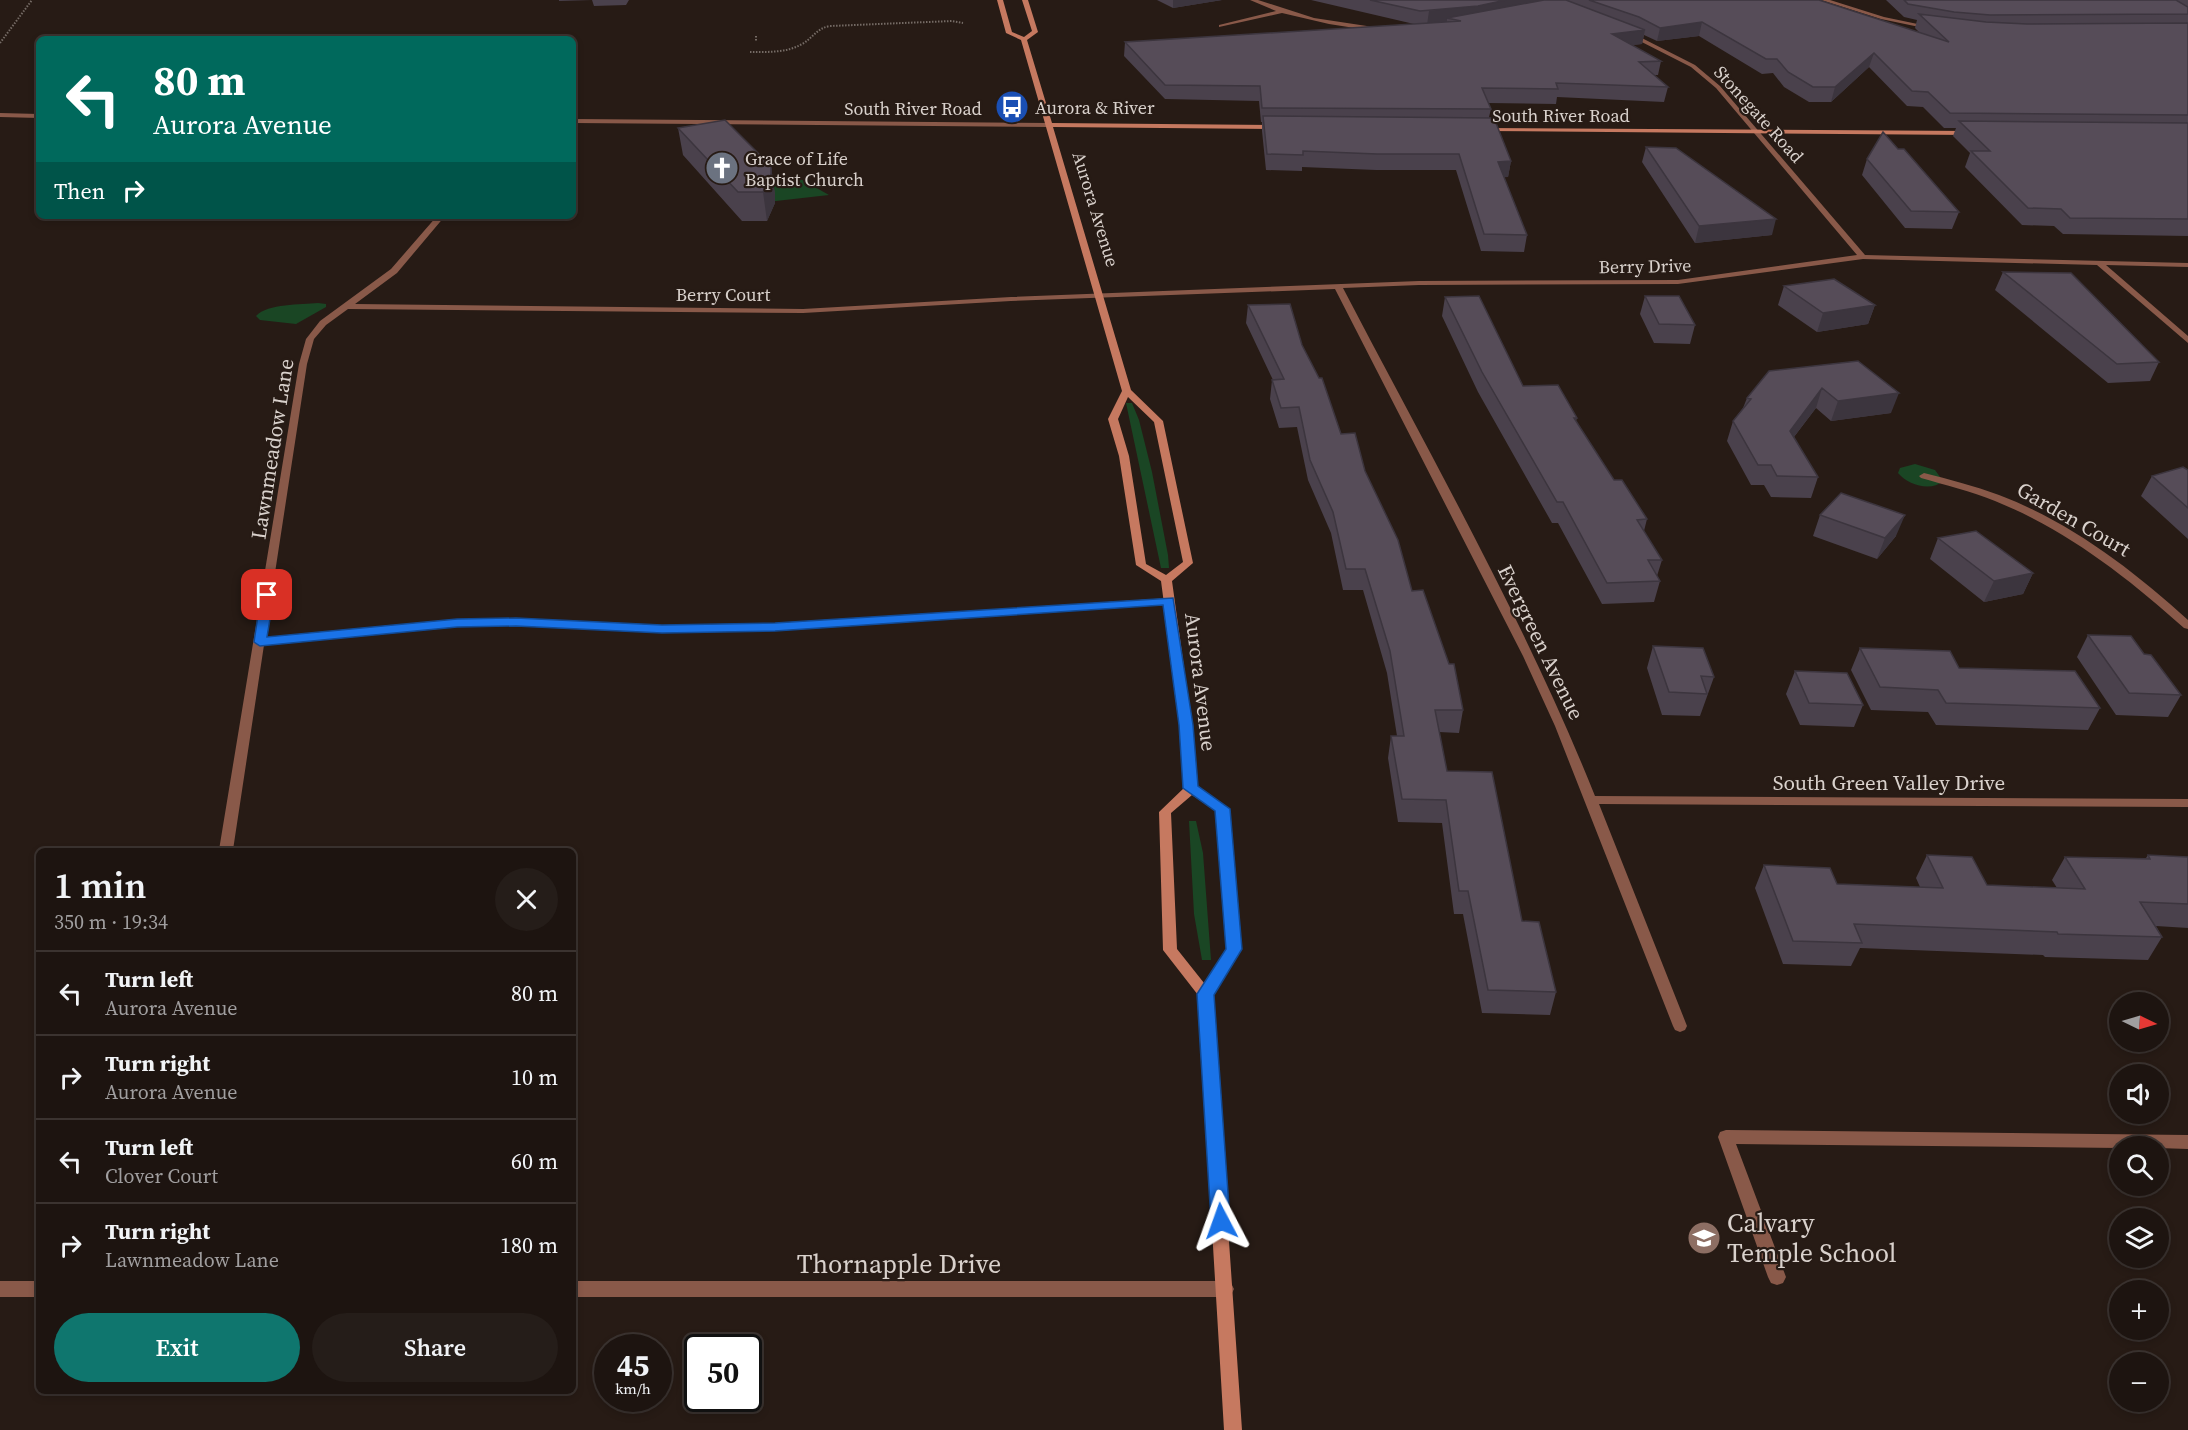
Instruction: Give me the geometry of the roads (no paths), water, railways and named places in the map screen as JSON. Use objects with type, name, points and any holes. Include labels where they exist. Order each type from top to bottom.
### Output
[{"type":"main road","name":"Aurora Avenue","points":[[1000,0],[1009,33],[1024,39],[1127,392]]},
{"type":"main road","points":[[1024,39],[1035,32],[1025,0]]},
{"type":"main road","name":"South River Road","points":[[1049,125],[1284,127]]},
{"type":"main road","name":"South River Road","points":[[1472,129],[1976,133]]},
{"type":"main road","points":[[1127,392],[1158,421],[1186,553],[1188,563],[1166,580],[1141,565],[1124,456],[1113,419],[1127,392]]},
{"type":"main road","name":"Aurora Avenue","points":[[1166,580],[1186,725],[1191,788]]},
{"type":"main road","points":[[1205,994],[1234,949],[1222,809],[1191,788],[1165,812],[1170,950],[1205,994],[1233,1430]]},
{"type":"street","points":[[1253,0],[1282,11],[1324,22],[1385,29]]},
{"type":"street","points":[[1824,0],[1883,18],[1941,29]]},
{"type":"street","points":[[1221,26],[1282,11]]},
{"type":"street","name":"Stonegate Road","points":[[1625,32],[1655,45],[1704,74],[1757,131],[1863,257]]},
{"type":"street","points":[[0,116],[36,116]]},
{"type":"street","name":"South River Road","points":[[576,121],[1049,125]]},
{"type":"street","name":"Lawnmeadow Lane","points":[[226,848],[303,364],[310,339],[322,323],[394,270],[438,219]]},
{"type":"street","name":"Berry Drive","points":[[1100,296],[1483,282],[1678,282],[1738,276],[1830,260],[1863,257],[2101,265],[2188,265]]},
{"type":"street","points":[[2101,265],[2188,340]]},
{"type":"street","name":"Evergreen Avenue","points":[[1338,287],[1529,656],[1560,726],[1680,1026]]},
{"type":"street","name":"Berry Court","points":[[344,306],[803,311],[1100,296]]},
{"type":"street","name":"Garden Court","points":[[1924,476],[1983,492],[2038,516],[2119,567],[2188,626]]},
{"type":"street","points":[[260,642],[457,623],[516,622],[662,629],[775,627],[1169,601]]},
{"type":"street","name":"South Green Valley Drive","points":[[1590,800],[2188,803]]},
{"type":"street","points":[[1777,1277],[1726,1137],[2188,1142]]},
{"type":"street","points":[[0,1289],[36,1289]]},
{"type":"street","name":"Thornapple Drive","points":[[576,1289],[1225,1289]]},
{"type":"place","name":"Aurora & River","points":[[1012,107]]},
{"type":"place","name":"Grace of Life Baptist Church","points":[[722,168]]},
{"type":"place","name":"Calvary Temple School","points":[[1704,1238]]}]
